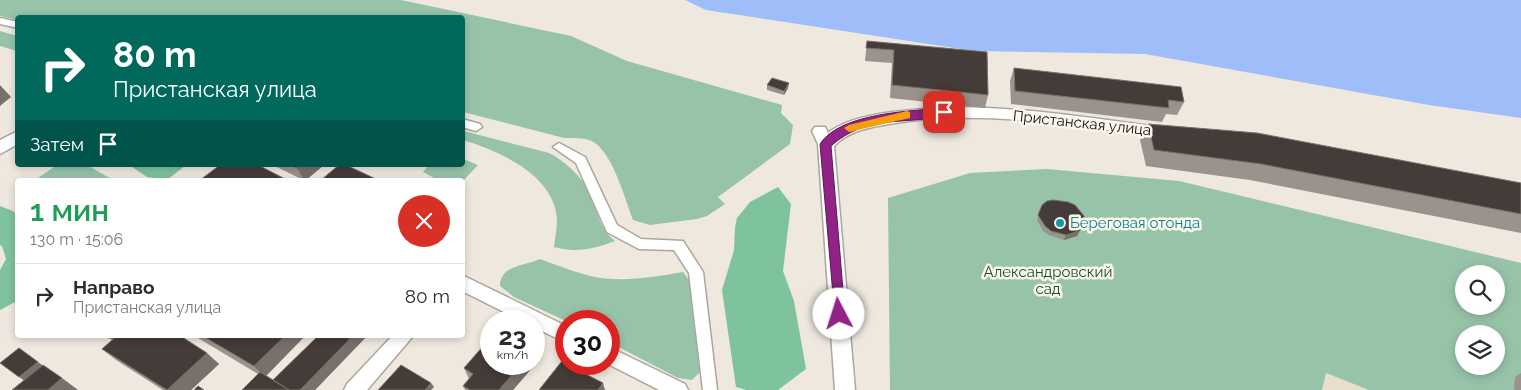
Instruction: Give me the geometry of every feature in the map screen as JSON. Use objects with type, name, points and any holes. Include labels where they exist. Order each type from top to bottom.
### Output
[{"type":"street","points":[[0,21],[15,24]]},
{"type":"street","name":"Пристанская улица","points":[[845,390],[823,137],[896,116],[944,112],[1021,116],[1179,134]]},
{"type":"street","points":[[465,124],[476,127]]},
{"type":"street","points":[[0,148],[15,138]]},
{"type":"street","points":[[559,147],[581,160],[600,198],[612,228],[639,244],[678,245],[696,272],[710,390]]},
{"type":"street","points":[[465,284],[555,329]]},
{"type":"street","points":[[354,390],[403,338]]},
{"type":"street","points":[[620,361],[678,390]]},
{"type":"shaded area","points":[[1326,373],[1369,390],[1322,390]]},
{"type":"green space","points":[[0,0],[401,0],[571,36],[627,61],[782,105],[781,113],[793,125],[790,144],[718,197],[725,204],[707,216],[697,219],[650,225],[633,220],[613,167],[601,149],[592,141],[564,138],[465,113],[465,15],[15,15],[15,20],[0,16]]},
{"type":"green space","points":[[0,31],[15,35],[15,50],[0,46]]},
{"type":"green space","points":[[465,131],[549,153],[561,160],[578,175],[587,187],[604,230],[615,241],[585,249],[570,250],[554,247],[557,220],[554,204],[547,190],[523,167],[508,158],[465,141]]},
{"type":"green space","points":[[465,160],[478,165],[465,179],[434,178],[423,172],[427,167],[465,167]]},
{"type":"green space","points":[[54,167],[90,167],[110,178],[38,178]]},
{"type":"green space","points":[[132,167],[183,167],[170,178],[147,177]]},
{"type":"green space","name":"Александровский сад","points":[[1047,169],[1179,181],[1521,263],[1521,390],[1369,390],[1326,373],[1322,390],[890,390],[888,198],[970,173]]},
{"type":"green space","points":[[778,187],[791,204],[783,271],[794,301],[806,369],[778,390],[746,390],[736,387],[722,290],[734,250],[737,218],[750,202]]},
{"type":"green space","points":[[0,206],[15,213],[15,302],[0,310],[0,270],[6,259],[0,245]]},
{"type":"green space","points":[[540,259],[595,277],[623,279],[683,272],[692,284],[702,370],[692,380],[678,378],[620,348],[620,310],[555,310],[555,316],[514,297],[500,286],[504,274],[514,267]]},
{"type":"water","points":[[685,0],[1521,0],[1521,118],[1429,105],[1145,54],[974,51],[706,10]]},
{"type":"building","points":[[867,41],[987,52],[988,95],[892,85],[894,50],[866,48]]},
{"type":"building","points":[[1014,68],[1181,87],[1184,102],[1168,100],[1169,108],[1015,91]]},
{"type":"building","points":[[772,78],[789,83],[784,91],[767,85]]},
{"type":"building","points":[[1148,124],[1257,133],[1521,183],[1521,214],[1261,164],[1154,150]]},
{"type":"building","points":[[217,167],[262,167],[283,178],[203,178]]},
{"type":"building","points":[[337,167],[350,167],[374,178],[323,178]]},
{"type":"building","name":"Береговая отонда","points":[[1053,200],[1075,205],[1084,216],[1085,222],[1079,231],[1066,235],[1051,231],[1045,226],[1038,215],[1042,205],[1047,201]]},
{"type":"building","points":[[115,338],[184,338],[207,353],[167,390],[102,349]]},
{"type":"building","points":[[206,338],[283,338],[254,366]]},
{"type":"building","points":[[316,338],[350,339],[300,390],[289,390],[273,380]]},
{"type":"building","points":[[19,348],[38,362],[19,377],[0,363]]},
{"type":"building","points":[[480,350],[480,375],[512,375],[499,390],[470,390],[463,386],[473,374],[464,368]]},
{"type":"building","points":[[43,365],[62,378],[48,390],[12,390]]},
{"type":"building","points":[[401,365],[431,383],[425,390],[378,390]]},
{"type":"building","points":[[555,370],[555,375],[587,375],[603,383],[598,390],[539,390]]},
{"type":"building","points":[[260,372],[289,390],[242,390]]},
{"type":"building","points":[[198,386],[204,390],[194,390]]},
{"type":"slow traffic","points":[[849,128],[907,115]]},
{"type":"place","name":"Береговая отонда","points":[[1060,223]]},
{"type":"route","points":[[839,314],[826,144],[841,131],[867,123],[896,116],[944,112]]}]
